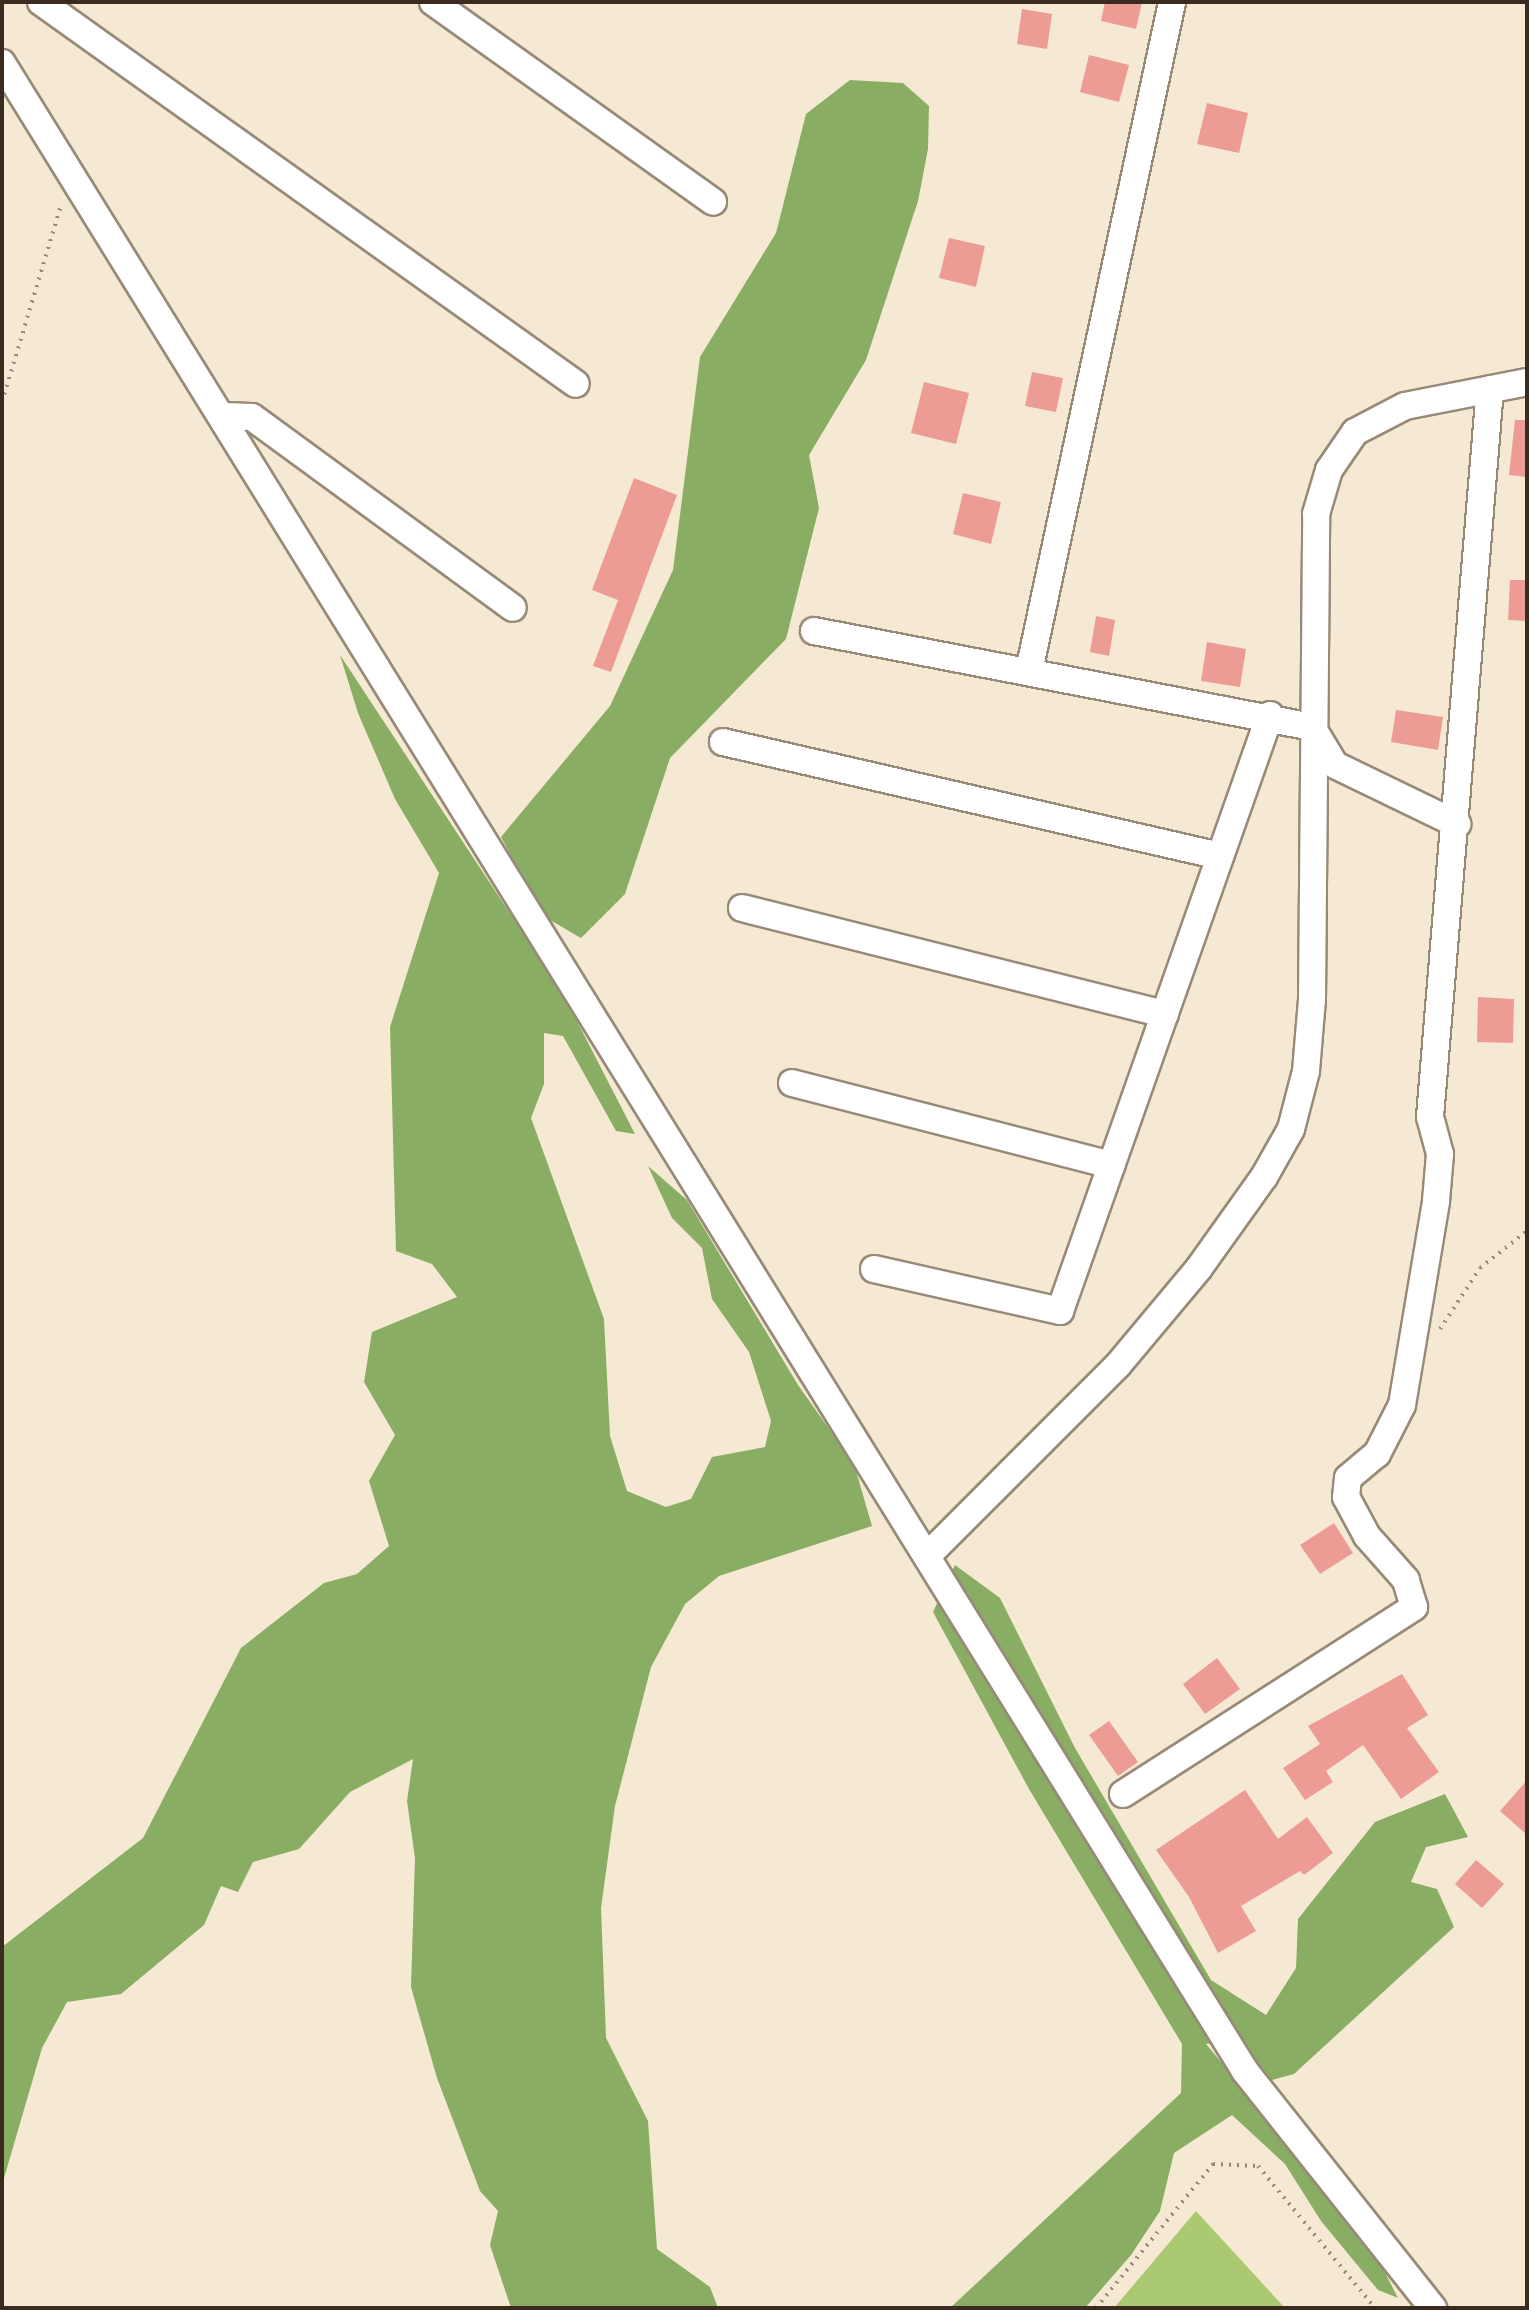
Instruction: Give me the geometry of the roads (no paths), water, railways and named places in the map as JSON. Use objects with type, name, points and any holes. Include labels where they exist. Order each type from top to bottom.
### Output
[{"type":"street","points":[[41,2],[576,384]]},
{"type":"street","points":[[433,2],[713,202]]},
{"type":"street","points":[[1029,671],[1172,2]]},
{"type":"street","points":[[2,63],[1245,2071],[1433,2308]]},
{"type":"street","points":[[927,1556],[1118,1365],[1199,1268],[1264,1177],[1291,1129],[1306,1071],[1312,1000],[1316,514],[1329,470],[1355,432],[1405,406],[1527,382]]},
{"type":"street","points":[[1123,1794],[1414,1607],[1406,1580],[1367,1536],[1346,1497],[1348,1478],[1377,1454],[1402,1405],[1434,1216],[1440,1154],[1430,1117],[1457,824],[1490,389]]},
{"type":"street","points":[[223,416],[252,417],[513,608]]},
{"type":"street","points":[[814,631],[1270,715],[1312,727],[1335,765],[1457,824]]},
{"type":"street","points":[[874,1269],[1060,1311],[1270,715]]},
{"type":"street","points":[[723,742],[1220,856]]},
{"type":"street","points":[[742,908],[1165,1014]]},
{"type":"street","points":[[792,1083],[1112,1165]]}]
